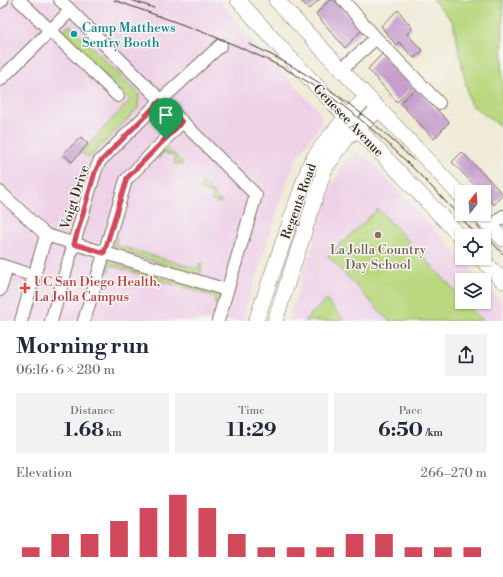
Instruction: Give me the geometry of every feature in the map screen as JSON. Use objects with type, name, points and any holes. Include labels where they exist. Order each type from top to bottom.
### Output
[{"type":"main road","name":"Genesee Avenue","points":[[238,0],[261,28],[455,231]]},
{"type":"main road","points":[[276,0],[378,110],[455,190]]},
{"type":"main road","name":"Regents Road","points":[[256,321],[310,164],[322,145],[346,117],[367,97]]},
{"type":"main road","name":"Regents Road","points":[[275,321],[325,168],[347,138],[378,110]]},
{"type":"main road","points":[[484,221],[503,239]]},
{"type":"main road","points":[[488,265],[503,281]]},
{"type":"street","points":[[19,0],[118,96]]},
{"type":"street","points":[[60,0],[256,195],[218,321]]},
{"type":"street","points":[[343,0],[376,38],[439,103]]},
{"type":"street","points":[[0,80],[70,11]]},
{"type":"street","points":[[341,70],[376,38]]},
{"type":"street","name":"Voigt Drive","points":[[51,321],[95,172],[100,162],[160,101],[221,45]]},
{"type":"street","points":[[84,321],[127,178],[182,122]]},
{"type":"street","points":[[0,192],[46,235],[104,253],[205,277],[227,290]]},
{"type":"street","points":[[491,228],[503,216]]},
{"type":"street","points":[[21,321],[46,235]]},
{"type":"street","points":[[0,290],[3,266],[35,276]]},
{"type":"shaded area","points":[[0,0],[219,0],[242,30],[321,113],[322,124],[297,157],[289,176],[242,321],[0,321]]},
{"type":"shaded area","name":"La Jolla Country Day School","points":[[357,154],[369,160],[455,252],[455,265],[467,265],[474,273],[455,273],[455,309],[491,309],[491,290],[503,303],[503,321],[288,321],[330,191],[345,161]]},
{"type":"green space","points":[[433,0],[503,0],[502,127],[470,104],[453,22]]},
{"type":"green space","points":[[68,26],[71,26],[139,94],[138,108],[90,157],[81,153],[130,100],[62,33],[60,28],[65,29]]},
{"type":"green space","points":[[166,146],[182,162],[182,165],[174,163],[175,156],[162,152],[160,158],[156,158]]},
{"type":"green space","points":[[203,183],[220,200],[221,203],[212,201],[213,194],[199,189]]},
{"type":"green space","points":[[378,209],[455,291],[455,309],[472,309],[483,321],[389,321],[328,256]]},
{"type":"green space","points":[[115,237],[117,238],[116,245],[198,269],[202,263],[201,273],[198,274],[113,249]]},
{"type":"green space","points":[[108,261],[218,293],[220,295],[217,304],[214,303],[215,297],[110,265],[108,272],[105,272]]},
{"type":"green space","points":[[326,300],[345,321],[304,321]]},
{"type":"building","points":[[300,0],[319,0],[309,9]]},
{"type":"building","points":[[329,0],[334,0],[362,30],[345,48],[316,14]]},
{"type":"building","points":[[398,10],[412,28],[407,34],[423,51],[414,58],[399,42],[396,45],[381,26]]},
{"type":"building","points":[[382,54],[414,86],[397,102],[368,69]]},
{"type":"building","points":[[416,88],[449,122],[434,139],[400,103]]},
{"type":"building","points":[[81,137],[88,144],[72,162],[63,154]]},
{"type":"building","points":[[462,152],[503,194],[494,205],[491,202],[491,185],[474,185],[452,162]]},
{"type":"tram line","points":[[114,0],[237,46],[308,82],[355,115],[377,134],[419,174],[471,229]]},
{"type":"tram line","points":[[131,0],[154,8]]},
{"type":"tram line","points":[[249,44],[272,55],[337,95],[395,142],[413,160]]},
{"type":"tram line","points":[[477,226],[503,254]]},
{"type":"place","name":"Camp Matthews Sentry Booth","points":[[74,34]]},
{"type":"place","name":"La Jolla Country Day School","points":[[378,235]]},
{"type":"place","name":"UC San Diego Health, La Jolla Campus","points":[[25,288]]},
{"type":"route","points":[[160,101],[182,122],[166,139],[127,178],[104,253],[74,244],[95,172],[100,162],[106,154],[160,101]]}]
